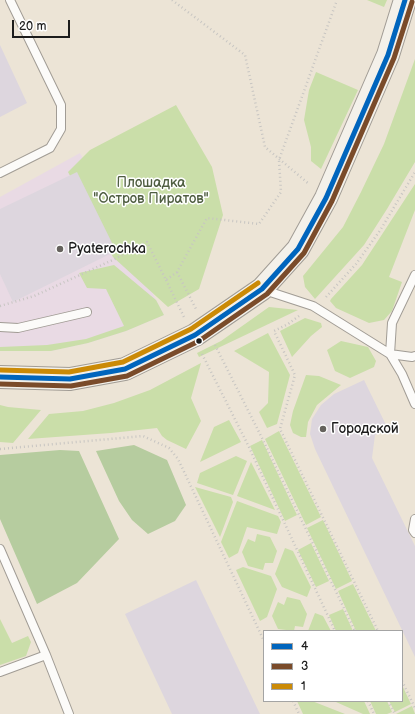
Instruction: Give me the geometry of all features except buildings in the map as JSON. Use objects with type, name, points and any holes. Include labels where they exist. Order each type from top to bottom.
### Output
[{"type":"main road","points":[[0,377],[70,379],[126,369],[200,332],[262,289],[298,249],[326,198],[388,55],[405,0]]},
{"type":"lane","points":[[0,172],[50,148],[61,129],[61,105],[10,0]]},
{"type":"lane","points":[[415,275],[392,323],[390,354],[402,374],[415,404]]},
{"type":"lane","points":[[262,289],[312,306],[390,354],[412,357],[415,356]]},
{"type":"lane","points":[[0,327],[18,328],[87,312]]},
{"type":"lane","points":[[415,519],[413,530],[415,533]]},
{"type":"lane","points":[[0,549],[46,655],[69,714]]},
{"type":"lane","points":[[0,672],[46,655]]},
{"type":"path","points":[[172,0],[245,55],[265,147],[326,198]]},
{"type":"path","points":[[166,280],[177,272],[207,218],[260,224],[281,192],[279,160],[337,0]]},
{"type":"path","points":[[378,630],[280,429],[295,375],[274,331],[288,324],[327,296],[356,264],[381,229],[415,172]]},
{"type":"path","points":[[0,306],[34,296],[117,258],[147,242],[166,280],[200,332],[262,438],[355,630]]},
{"type":"path","points":[[177,272],[200,332],[248,445],[335,630]]},
{"type":"path","points":[[0,449],[143,436],[169,448],[178,459],[263,639]]},
{"type":"path","points":[[403,683],[415,708]]},
{"type":"path","points":[[293,702],[299,714]]},
{"type":"path","points":[[368,702],[374,714]]},
{"type":"path","points":[[389,702],[395,714]]},
{"type":"shaded area","points":[[80,153],[164,315],[126,331],[88,343],[51,351],[0,351],[0,197]]},
{"type":"green space","points":[[367,0],[387,0],[384,7]]},
{"type":"green space","points":[[415,59],[415,162],[364,245],[315,299],[305,287],[303,276],[343,227],[384,144]]},
{"type":"green space","points":[[316,72],[358,90],[321,169],[311,161],[311,147],[304,120],[309,90]]},
{"type":"green space","name":"Плошадка \"Остров Пиратов\"","points":[[176,105],[212,167],[223,215],[199,289],[168,307],[113,257],[68,172],[90,150]]},
{"type":"green space","points":[[415,184],[415,210],[389,277],[402,282],[392,311],[384,320],[369,323],[336,308],[330,301],[331,299],[362,265]]},
{"type":"green space","points":[[114,265],[156,300],[164,315],[126,331],[88,343],[51,351],[0,351],[0,347],[47,345],[86,339],[124,326],[106,289],[87,288],[79,273]]},
{"type":"green space","points":[[269,307],[298,310],[199,357],[197,353],[221,341]]},
{"type":"green space","points":[[305,318],[321,323],[322,327],[311,336],[292,357],[280,331]]},
{"type":"green space","points":[[268,333],[290,375],[277,424],[267,428],[259,412],[268,403],[269,372],[234,351]]},
{"type":"green space","points":[[341,341],[368,347],[376,361],[374,367],[350,378],[335,371],[327,350]]},
{"type":"green space","points":[[201,363],[191,398],[201,421],[186,449],[167,440],[162,436],[157,428],[28,439],[49,414],[83,411],[114,403],[150,390]]},
{"type":"green space","points":[[306,375],[319,376],[341,385],[317,405],[308,422],[306,437],[301,437],[293,433],[290,425],[293,411]]},
{"type":"green space","points":[[0,405],[41,410],[13,443],[0,442]]},
{"type":"green space","points":[[229,420],[241,442],[200,462],[214,427]]},
{"type":"green space","points":[[279,431],[321,517],[306,525],[265,439]]},
{"type":"green space","points":[[262,440],[297,515],[285,521],[250,446]]},
{"type":"green space","points":[[134,445],[167,460],[186,505],[175,521],[148,534],[132,520],[119,501],[96,451]]},
{"type":"green space","points":[[60,450],[79,451],[119,539],[77,583],[37,604],[0,519],[0,455]]},
{"type":"green space","points":[[236,456],[247,461],[233,495],[197,483],[200,473]]},
{"type":"green space","points":[[251,462],[275,510],[237,496]]},
{"type":"green space","points":[[195,487],[231,497],[233,502],[220,537]]},
{"type":"green space","points":[[237,501],[278,516],[281,522],[277,534],[247,527],[238,553],[229,558],[221,542]]},
{"type":"green space","points":[[323,520],[352,581],[336,589],[307,528]]},
{"type":"green space","points":[[257,534],[270,537],[277,551],[273,563],[265,563],[263,570],[248,566],[242,552],[248,539],[255,542]]},
{"type":"green space","points":[[311,543],[329,581],[316,587],[298,550]]},
{"type":"green space","points":[[285,548],[293,551],[311,587],[307,597],[282,587],[275,574]]},
{"type":"green space","points":[[243,567],[271,576],[277,589],[267,617],[260,621],[236,570]]},
{"type":"green space","points":[[353,584],[376,630],[356,630],[338,591]]},
{"type":"green space","points":[[287,597],[300,600],[307,614],[303,627],[295,626],[294,630],[278,629],[272,616],[278,602],[284,605]]},
{"type":"green space","points":[[343,609],[353,630],[336,630],[329,615]]},
{"type":"green space","points":[[315,613],[323,616],[330,630],[308,630]]},
{"type":"green space","points":[[0,619],[12,643],[28,636],[31,642],[26,656],[0,665]]},
{"type":"green space","points":[[403,687],[411,704],[395,712],[390,702],[403,702]]},
{"type":"green space","points":[[297,702],[315,702],[345,714],[303,714]]},
{"type":"green space","points":[[336,702],[364,702],[370,714],[363,714]]},
{"type":"green space","points":[[370,702],[387,702],[392,712],[387,714],[376,714]]},
{"type":"green space","points":[[412,706],[415,714],[396,714]]},
{"type":"transit line","name":"4","points":[[0,377],[70,379],[125,369],[195,335],[262,289],[298,249],[326,198],[388,55],[405,0]]},
{"type":"transit line","name":"3","points":[[0,384],[71,386],[127,376],[199,341],[267,294],[304,253],[332,201],[394,58],[412,2]]},
{"type":"transit line","name":"1","points":[[0,370],[69,372],[123,362],[191,329],[258,283]]},
{"type":"place","name":"Pyaterochka","points":[[60,249]]},
{"type":"place","name":"Городской","points":[[323,429]]}]
